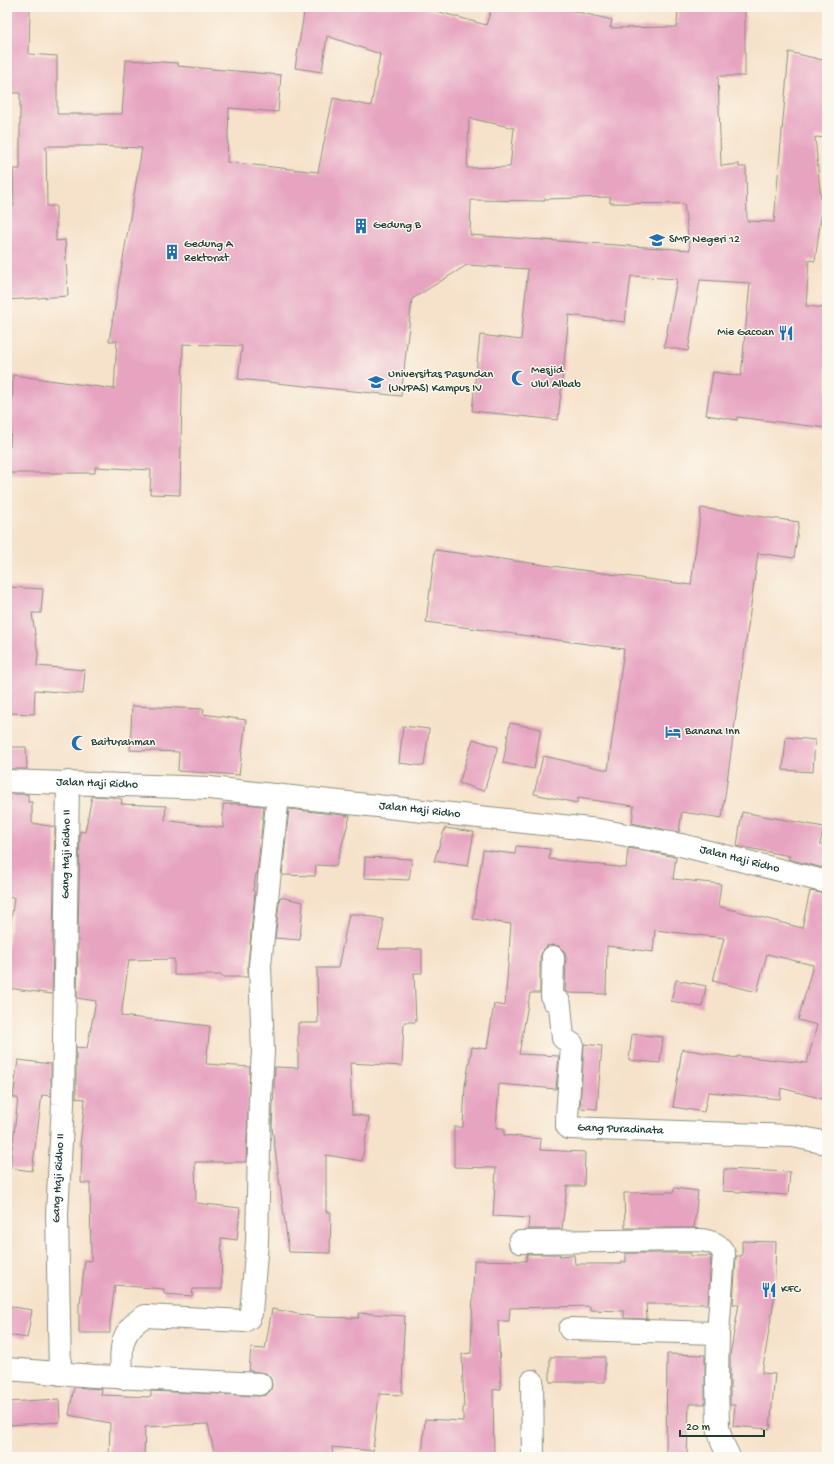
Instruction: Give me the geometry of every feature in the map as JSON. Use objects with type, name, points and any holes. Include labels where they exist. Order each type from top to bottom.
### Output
[{"type":"street","name":"Jalan Haji Ridho","points":[[7,781],[210,788],[598,830],[681,845],[827,882]]},
{"type":"street","name":"Gang Haji Ridho II","points":[[60,1374],[57,1214],[62,1104],[68,782]]},
{"type":"street","points":[[122,1378],[121,1348],[124,1337],[136,1321],[145,1316],[244,1321],[249,1318],[251,1313],[257,1242],[260,1099],[263,1052],[260,965],[278,795]]},
{"type":"street","name":"Gang Puradinata","points":[[552,957],[552,996],[554,1000],[559,1002],[560,1005],[563,1038],[572,1044],[567,1117],[567,1126],[569,1128],[793,1136],[827,1143]]},
{"type":"street","points":[[520,1242],[701,1240],[721,1247],[724,1254],[718,1333],[718,1427],[722,1442],[729,1457]]},
{"type":"street","points":[[570,1329],[718,1333]]},
{"type":"street","points":[[7,1369],[122,1378],[260,1384]]},
{"type":"street","points":[[532,1381],[533,1457]]},
{"type":"building","points":[[7,7],[30,7],[29,54],[57,56],[57,114],[122,114],[126,60],[178,63],[178,66],[281,75],[278,112],[229,108],[227,162],[318,172],[333,98],[371,106],[380,54],[327,36],[322,72],[295,68],[305,7],[422,7],[486,25],[492,7],[557,7],[612,20],[610,28],[677,27],[678,7],[745,7],[745,76],[718,76],[721,166],[739,164],[739,167],[746,167],[747,221],[774,222],[789,52],[827,61],[827,138],[815,137],[822,210],[815,261],[809,260],[806,306],[827,308],[827,428],[737,417],[737,420],[706,415],[713,372],[741,376],[750,283],[700,280],[688,351],[664,347],[677,279],[631,276],[625,322],[569,315],[558,420],[472,411],[480,335],[521,340],[528,269],[467,265],[412,299],[401,396],[238,379],[242,346],[183,344],[180,495],[150,494],[151,470],[95,467],[95,473],[7,473],[7,446],[10,446],[13,375],[114,389],[117,341],[109,341],[142,148],[46,146],[47,206],[56,206],[56,241],[65,240],[68,296],[7,300],[9,206],[14,206],[13,169],[20,169],[20,93],[7,93]],"holes":[[[469,118],[514,128],[510,167],[467,168]],[[610,197],[610,203],[684,204],[690,250],[470,235],[471,200],[544,201],[544,199]]]},
{"type":"building","name":"Banana Inn","points":[[701,508],[799,522],[794,558],[758,553],[722,818],[682,812],[679,832],[632,823],[634,806],[578,798],[577,803],[534,794],[543,756],[608,770],[624,649],[426,622],[435,550],[691,585]]},
{"type":"building","points":[[7,587],[43,589],[41,613],[32,613],[38,654],[37,666],[85,670],[83,694],[35,690],[34,714],[7,713]]},
{"type":"building","points":[[132,706],[204,709],[203,714],[246,720],[239,775],[178,771],[179,752],[130,750]]},
{"type":"building","points":[[510,723],[541,729],[534,769],[503,763]]},
{"type":"building","points":[[403,726],[429,729],[424,766],[399,763]]},
{"type":"building","points":[[786,737],[815,740],[813,772],[783,770]]},
{"type":"building","points":[[473,739],[498,747],[484,791],[459,783]]},
{"type":"building","points":[[7,747],[26,747],[27,769],[7,769]]},
{"type":"building","points":[[7,794],[28,794],[28,802],[32,802],[32,823],[55,827],[52,994],[7,988],[7,954],[14,898],[7,897],[7,869],[10,838],[7,837]]},
{"type":"building","points":[[92,796],[122,799],[121,804],[166,806],[165,820],[223,828],[223,804],[264,806],[257,874],[253,891],[255,892],[248,977],[222,977],[222,975],[174,975],[174,959],[129,960],[121,1016],[210,1026],[206,1064],[250,1067],[246,1162],[195,1162],[196,1203],[240,1208],[237,1240],[221,1238],[222,1289],[193,1289],[192,1296],[164,1294],[164,1289],[115,1285],[110,1321],[110,1333],[79,1333],[79,1303],[85,1260],[91,1261],[90,1183],[81,1183],[82,1145],[80,1145],[85,1099],[76,1098],[76,1047],[87,1048],[96,1001],[77,998],[80,831],[85,832]]},
{"type":"building","points":[[289,809],[350,816],[336,866],[316,865],[315,876],[282,875]]},
{"type":"building","points":[[742,812],[824,827],[820,844],[827,846],[827,869],[788,859],[790,856],[737,846]]},
{"type":"building","points":[[445,828],[474,832],[468,866],[434,861]]},
{"type":"building","points":[[516,846],[550,849],[549,859],[626,868],[628,848],[676,857],[673,879],[721,884],[718,906],[802,928],[810,891],[827,894],[827,1100],[781,1088],[780,1099],[708,1092],[704,1112],[673,1107],[682,1049],[737,1058],[737,1056],[807,1063],[817,1025],[798,1020],[813,965],[767,954],[757,992],[713,981],[724,938],[655,930],[653,952],[607,946],[606,994],[568,993],[565,991],[566,957],[564,951],[559,946],[547,946],[543,950],[540,957],[540,993],[530,993],[519,1054],[559,1056],[556,1089],[499,1084],[496,1128],[504,1128],[504,1135],[541,1139],[540,1150],[585,1152],[584,1186],[567,1186],[562,1229],[528,1229],[529,1218],[493,1216],[496,1168],[454,1167],[454,1127],[463,1127],[465,1086],[472,1047],[487,1049],[494,1004],[505,1006],[511,924],[473,919],[483,850],[515,854]]},
{"type":"building","points":[[365,857],[412,859],[409,880],[364,878]]},
{"type":"building","points":[[280,897],[303,902],[300,940],[275,938]]},
{"type":"building","points":[[349,914],[359,914],[383,919],[383,928],[378,949],[422,949],[422,973],[414,973],[416,1022],[404,1022],[402,1066],[350,1063],[352,1114],[369,1117],[362,1161],[326,1155],[326,1212],[331,1212],[330,1253],[289,1252],[272,1127],[275,1067],[298,1068],[298,1023],[318,1023],[317,968],[338,968]]},
{"type":"building","points":[[676,980],[706,986],[702,1007],[671,1001]]},
{"type":"building","points":[[632,1034],[663,1037],[660,1063],[629,1060]]},
{"type":"building","points":[[584,1044],[602,1046],[597,1109],[580,1108]]},
{"type":"building","points":[[18,1060],[51,1064],[51,1096],[42,1095],[32,1171],[10,1168],[18,1098],[13,1098]]},
{"type":"building","points":[[724,1169],[790,1172],[788,1195],[723,1191]]},
{"type":"building","points":[[674,1188],[698,1191],[694,1228],[625,1228],[624,1193],[674,1192]]},
{"type":"building","points":[[742,1241],[776,1242],[774,1300],[762,1373],[775,1374],[770,1429],[733,1426],[735,1405],[730,1405],[730,1355],[739,1304],[733,1304],[736,1256],[742,1256]]},
{"type":"building","points":[[626,1253],[691,1253],[690,1256],[711,1256],[708,1304],[646,1304],[647,1319],[624,1318],[624,1311],[590,1310],[590,1306],[510,1308],[509,1321],[498,1321],[501,1389],[493,1390],[494,1457],[422,1457],[425,1419],[463,1421],[462,1354],[471,1353],[474,1260],[526,1261],[527,1254],[560,1254],[559,1256],[574,1255],[575,1264],[622,1264],[622,1262],[626,1262]]},
{"type":"building","points":[[7,1306],[32,1310],[27,1338],[7,1335]]},
{"type":"building","points":[[272,1309],[315,1317],[359,1318],[359,1313],[405,1316],[402,1395],[379,1394],[373,1451],[332,1447],[333,1457],[215,1457],[208,1424],[145,1427],[144,1457],[109,1457],[110,1423],[69,1415],[74,1387],[102,1389],[101,1395],[151,1397],[151,1391],[259,1396],[266,1395],[271,1390],[271,1379],[266,1373],[249,1371],[251,1348],[265,1349]]},
{"type":"building","points":[[667,1354],[705,1355],[705,1404],[689,1404],[687,1455],[666,1453]]},
{"type":"building","points":[[550,1357],[605,1357],[605,1382],[550,1382]]},
{"type":"building","points":[[59,1399],[60,1422],[7,1425],[7,1402]]},
{"type":"place","name":"Gedung B","points":[[361,226]]},
{"type":"place","name":"SMP Negeri 12","points":[[657,240]]},
{"type":"place","name":"Gedung A Rektorat","points":[[172,252]]},
{"type":"place","name":"Mie Gacoan","points":[[786,333]]},
{"type":"place","name":"Mesjid Ulul Albab","points":[[519,378]]},
{"type":"place","name":"Universitas Pasundan (UNPAS) Kampus IV","points":[[376,382]]},
{"type":"place","name":"Banana Inn","points":[[673,732]]},
{"type":"place","name":"Baiturahman","points":[[79,743]]},
{"type":"place","name":"KFC","points":[[769,1290]]}]
